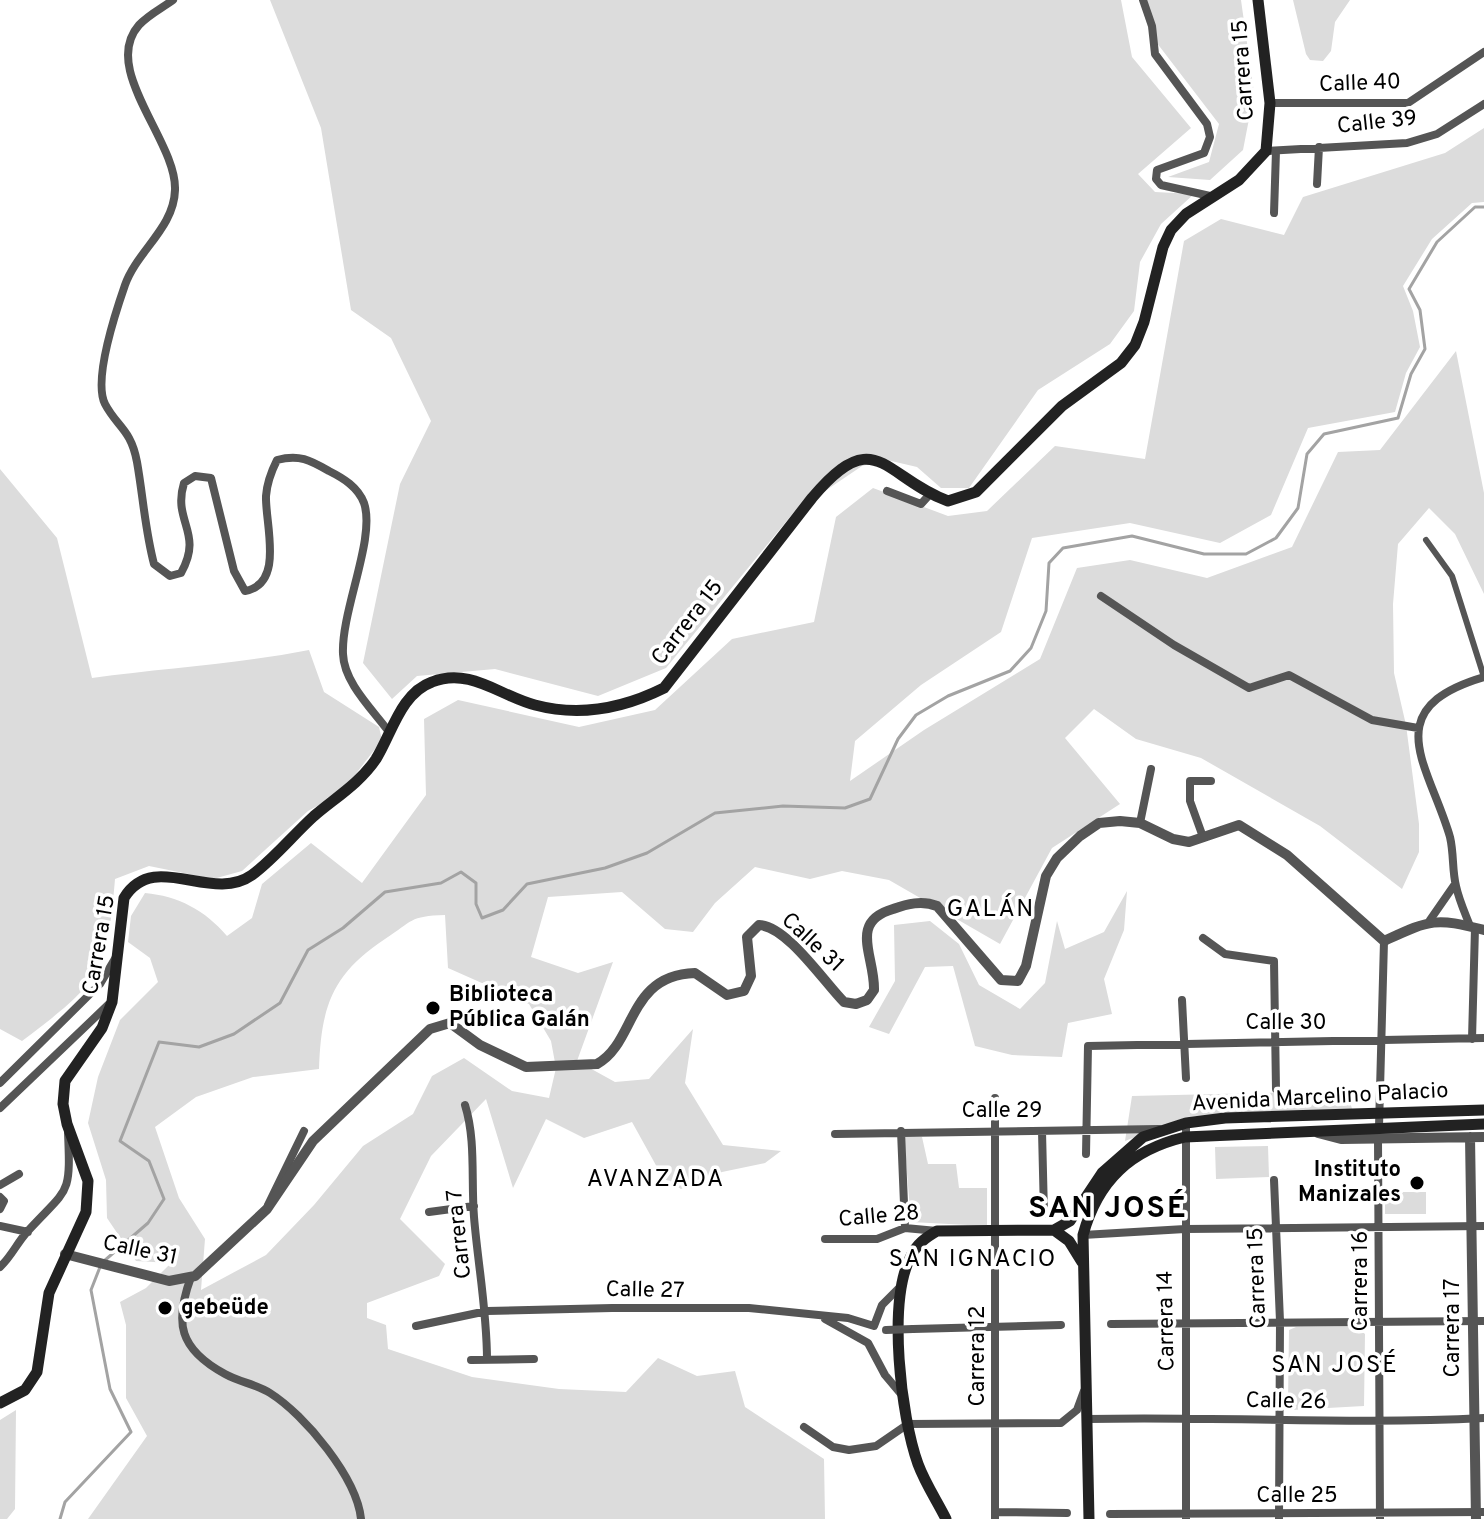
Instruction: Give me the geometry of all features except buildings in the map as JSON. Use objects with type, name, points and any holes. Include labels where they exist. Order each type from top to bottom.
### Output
[{"type":"main road","name":"Carrera 15","points":[[0,1403],[25,1390],[37,1372],[49,1293],[69,1256],[86,1212],[88,1181],[67,1124],[63,1104],[65,1081],[102,1028],[112,1002],[124,898],[132,885],[145,877],[164,875],[218,884],[234,883],[252,875],[316,815],[351,788],[375,760],[409,698],[429,682],[452,677],[490,684],[533,705],[561,710],[593,710],[634,703],[664,688],[833,473],[847,464],[875,460],[890,465],[948,501],[976,492],[1062,406],[1121,363],[1135,345],[1144,322],[1163,247],[1171,230],[1210,196],[1239,180],[1271,151],[1270,103],[1258,0]]},
{"type":"main road","name":"Avenida Marcelino Palacio","points":[[1054,1230],[1078,1212],[1102,1173],[1120,1155],[1143,1137],[1168,1128],[1225,1118],[1484,1110]]},
{"type":"main road","name":"Avenida Marcelino Palacio","points":[[1089,1519],[1083,1235],[1088,1216],[1112,1179],[1138,1153],[1185,1137],[1309,1130],[1378,1133],[1484,1124]]},
{"type":"main road","points":[[946,1519],[919,1465],[901,1394],[902,1284],[909,1259],[920,1242],[937,1231],[1054,1230],[1069,1241],[1080,1256],[1086,1274]]},
{"type":"street","points":[[173,0],[141,23],[129,51],[135,89],[173,168],[174,203],[125,286],[109,342],[103,397],[130,437],[154,564],[170,576],[181,573],[189,558],[192,543],[182,514],[180,494],[184,483],[195,476],[211,478],[234,571],[245,591],[257,589],[266,579],[270,535],[266,499],[268,477],[277,460],[303,457],[349,481],[364,501],[367,520],[344,626],[343,657],[351,680],[389,732]]},
{"type":"street","points":[[1143,0],[1152,26],[1155,54],[1207,124],[1210,137],[1204,153],[1157,170],[1156,179],[1161,185],[1210,196]]},
{"type":"street","name":"Calle 40","points":[[1270,103],[1408,103],[1484,52]]},
{"type":"street","name":"Calle 39","points":[[1271,151],[1419,140],[1437,134],[1484,104]]},
{"type":"street","points":[[1317,184],[1319,147]]},
{"type":"street","points":[[1271,151],[1274,213]]},
{"type":"street","points":[[887,491],[921,504],[931,493]]},
{"type":"street","points":[[1426,540],[1452,576],[1484,677],[1446,692],[1427,709],[1416,740],[1425,774],[1449,837],[1455,884],[1476,928],[1472,1039]]},
{"type":"street","points":[[1101,596],[1174,645],[1249,688],[1289,675],[1372,720],[1418,728]]},
{"type":"street","points":[[1140,823],[1151,769]]},
{"type":"street","points":[[1203,837],[1190,801],[1190,781],[1211,781]]},
{"type":"street","name":"Calle 31","points":[[69,1256],[169,1281],[191,1277],[267,1209],[313,1141],[430,1029],[441,1024],[459,1027],[480,1045],[526,1067],[597,1064],[663,980],[695,973],[727,995],[744,991],[751,976],[747,937],[759,925],[773,928],[811,963],[844,1002],[856,1004],[867,1000],[874,990],[866,941],[868,925],[880,913],[908,904],[937,906],[1001,980],[1015,982],[1022,977],[1026,966],[1046,876],[1057,858],[1099,823],[1140,823],[1173,839],[1189,842],[1239,825],[1287,855],[1384,941]]},
{"type":"street","points":[[1384,941],[1430,920],[1455,884]]},
{"type":"street","points":[[1430,920],[1476,928]]},
{"type":"street","points":[[1203,938],[1225,954],[1274,961],[1276,1089]]},
{"type":"street","name":"Carrera 16","points":[[1380,1516],[1378,1133],[1384,941]]},
{"type":"street","points":[[0,1083],[100,984],[118,953]]},
{"type":"street","points":[[1182,1000],[1186,1078]]},
{"type":"street","points":[[0,1108],[112,1002]]},
{"type":"street","name":"Calle 30","points":[[1086,1132],[1088,1046],[1484,1038]]},
{"type":"street","name":"Carrera 12","points":[[995,1098],[995,1516]]},
{"type":"street","name":"Carrera 7","points":[[465,1105],[470,1121],[474,1206],[487,1311],[487,1360]]},
{"type":"street","name":"Carrera 14","points":[[1186,1123],[1186,1517]]},
{"type":"street","points":[[0,1267],[28,1232],[61,1199],[70,1176],[67,1124]]},
{"type":"street","name":"Calle 29","points":[[835,1134],[993,1130],[1086,1132],[1168,1128]]},
{"type":"street","points":[[267,1209],[270,1195],[304,1131]]},
{"type":"street","points":[[901,1131],[905,1228]]},
{"type":"street","points":[[1042,1131],[1044,1214]]},
{"type":"street","points":[[1086,1132],[1086,1154]]},
{"type":"street","points":[[1378,1133],[1484,1137]]},
{"type":"street","name":"Carrera 17","points":[[1470,1137],[1478,1226],[1479,1514]]},
{"type":"street","points":[[0,1185],[19,1174]]},
{"type":"street","name":"Carrera 15","points":[[1274,1180],[1280,1321],[1279,1516]]},
{"type":"street","points":[[0,1197],[4,1201],[0,1209]]},
{"type":"street","points":[[429,1212],[474,1206]]},
{"type":"street","points":[[0,1226],[28,1232]]},
{"type":"street","points":[[1083,1235],[1185,1229],[1478,1226]]},
{"type":"street","name":"Calle 28","points":[[825,1239],[877,1239],[905,1228],[937,1231]]},
{"type":"street","points":[[191,1277],[179,1316],[197,1354],[225,1374],[280,1399],[315,1430],[360,1503],[361,1519]]},
{"type":"street","name":"Calle 27","points":[[416,1326],[487,1311],[749,1308],[848,1318],[874,1326],[882,1305],[902,1284]]},
{"type":"street","points":[[820,1317],[868,1343],[885,1375],[901,1394]]},
{"type":"street","points":[[1111,1324],[1186,1326],[1280,1321],[1478,1320]]},
{"type":"street","points":[[886,1330],[1061,1325]]},
{"type":"street","points":[[471,1360],[534,1359]]},
{"type":"street","points":[[804,1427],[833,1447],[849,1450],[876,1446],[908,1424],[1061,1423],[1077,1410],[1088,1379]]},
{"type":"street","name":"Calle 26","points":[[1088,1419],[1187,1417],[1279,1421],[1479,1418]]},
{"type":"street","points":[[995,1516],[1067,1513]]},
{"type":"street","name":"Calle 25","points":[[1110,1514],[1186,1517],[1479,1514]]},
{"type":"shaded area","points":[[270,0],[1121,0],[1132,57],[1191,128],[1138,174],[1155,192],[1194,194],[1161,224],[1140,262],[1134,311],[1110,344],[1038,390],[969,488],[941,488],[917,467],[887,460],[862,466],[794,512],[666,668],[598,696],[495,669],[417,676],[392,699],[363,663],[400,484],[431,421],[391,338],[351,310],[321,128]]},
{"type":"shaded area","points":[[1140,0],[1241,0],[1254,93],[1243,150],[1210,180],[1168,177],[1209,162],[1219,124],[1150,34]]},
{"type":"shaded area","points":[[1293,0],[1350,0],[1335,22],[1331,51],[1323,61],[1310,60],[1306,54]]},
{"type":"shaded area","points":[[1484,128],[1484,202],[1472,203],[1432,239],[1403,286],[1413,311],[1420,347],[1406,373],[1395,412],[1308,428],[1271,515],[1220,543],[1130,523],[1032,538],[1001,632],[921,685],[855,741],[850,781],[924,730],[1040,659],[1077,568],[1130,560],[1207,578],[1292,547],[1338,452],[1380,450],[1456,351],[1484,493],[1484,594],[1455,534],[1429,508],[1398,544],[1393,604],[1394,673],[1406,725],[1419,824],[1419,852],[1402,889],[1320,826],[1201,758],[1136,739],[1094,709],[1065,738],[1120,804],[1052,848],[1000,944],[889,880],[842,871],[810,879],[755,867],[715,903],[693,932],[665,929],[622,892],[548,897],[531,957],[578,973],[613,962],[577,1061],[615,1082],[649,1079],[693,1029],[685,1083],[723,1145],[781,1151],[765,1163],[722,1172],[681,1189],[663,1178],[632,1122],[584,1138],[546,1119],[513,1188],[486,1099],[431,1156],[400,1219],[445,1264],[439,1276],[367,1303],[367,1318],[386,1325],[388,1349],[472,1377],[559,1389],[626,1392],[658,1358],[697,1376],[735,1371],[745,1407],[824,1459],[825,1519],[88,1519],[147,1436],[126,1398],[126,1325],[120,1302],[146,1288],[171,1263],[136,1261],[107,1218],[106,1180],[88,1123],[98,1077],[120,1020],[158,982],[150,958],[128,942],[131,916],[145,893],[169,897],[190,906],[210,919],[227,936],[252,918],[262,884],[311,843],[362,883],[426,795],[424,719],[458,700],[579,727],[655,710],[732,639],[814,622],[836,517],[873,488],[948,516],[987,511],[1055,446],[1145,459],[1184,241],[1221,219],[1284,235],[1303,197],[1445,153]],"holes":[[[445,915],[448,968],[529,1004],[551,1041],[556,1068],[549,1098],[512,1091],[464,1058],[432,1076],[413,1114],[363,1146],[314,1205],[266,1255],[201,1290],[205,1239],[179,1198],[155,1127],[196,1097],[253,1077],[319,1069],[327,1010],[341,979],[367,952],[412,921]]]},
{"type":"shaded area","points":[[0,469],[57,538],[92,678],[309,650],[324,692],[379,727],[382,740],[341,793],[308,811],[242,871],[213,879],[149,866],[115,879],[108,937],[94,974],[68,1005],[22,1041],[0,1029]]},
{"type":"shaded area","points":[[1127,891],[1124,930],[1104,979],[1112,1014],[1068,1023],[1062,1057],[1012,1055],[975,1046],[953,966],[925,967],[889,1034],[869,1027],[895,981],[894,925],[930,921],[959,944],[979,985],[1020,1009],[1045,983],[1057,921],[1065,949],[1104,932]]},
{"type":"shaded area","points":[[1347,1091],[1352,1109],[1186,1117],[1125,1141],[1132,1096]]},
{"type":"shaded area","points":[[904,1136],[922,1137],[928,1164],[956,1164],[959,1188],[987,1188],[987,1226],[911,1222]]},
{"type":"shaded area","points":[[1268,1146],[1269,1177],[1216,1179],[1215,1147]]},
{"type":"shaded area","points":[[1385,1192],[1426,1192],[1426,1214],[1385,1214]]},
{"type":"shaded area","name":"SAN JOSÉ","points":[[1355,1326],[1365,1334],[1364,1406],[1291,1410],[1288,1403],[1289,1330],[1296,1327]]},
{"type":"shaded area","points":[[16,1410],[15,1509],[7,1519],[0,1519],[0,1420]]},
{"type":"waterway","points":[[104,1261],[148,1223],[164,1199],[149,1161],[120,1141],[159,1042],[199,1047],[234,1034],[280,1003],[308,950],[343,928],[385,892],[441,883],[461,872],[476,883],[476,904],[482,918],[503,910],[527,884],[605,868],[647,853],[715,813],[783,806],[845,808],[870,799],[898,739],[916,715],[948,696],[1010,671],[1031,648],[1046,611],[1049,563],[1063,548],[1132,536],[1204,554],[1246,554],[1276,538],[1298,508],[1307,454],[1324,434],[1398,418],[1411,374],[1425,349],[1420,310],[1409,289],[1437,242],[1475,207],[1484,207]]},
{"type":"waterway","points":[[60,1519],[65,1502],[131,1432],[110,1389],[91,1290],[100,1267]]},
{"type":"place","name":"Biblioteca Pública Galán","points":[[433,1008]]},
{"type":"place","name":"Instituto Manizales","points":[[1417,1183]]},
{"type":"place","name":"gebeüde","points":[[165,1308]]},
{"type":"district","name":"GALÁN","points":[[991,910]]},
{"type":"district","name":"AVANZADA","points":[[656,1180]]},
{"type":"district","name":"SAN JOSÉ","points":[[1108,1209]]},
{"type":"district","name":"SAN IGNACIO","points":[[973,1260]]},
{"type":"district","name":"SAN JOSÉ","points":[[1335,1366]]}]
